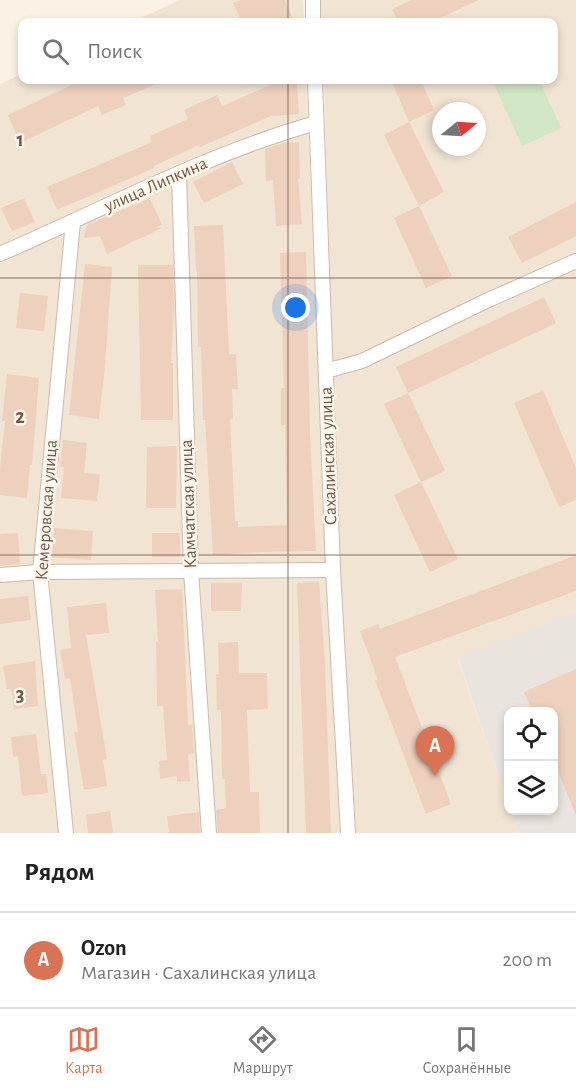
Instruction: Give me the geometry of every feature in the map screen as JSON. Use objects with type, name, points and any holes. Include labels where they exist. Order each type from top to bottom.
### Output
[{"type":"street","points":[[313,0],[313,18]]},
{"type":"street","name":"Сахалинская улица","points":[[315,84],[333,570],[348,833]]},
{"type":"street","name":"улица Липкина","points":[[0,254],[266,137],[315,123]]},
{"type":"street","name":"Камчатская улица","points":[[179,174],[191,571],[209,833]]},
{"type":"street","name":"Кемеровская улица","points":[[66,833],[40,572],[74,222]]},
{"type":"street","points":[[326,370],[362,361],[486,301],[576,261]]},
{"type":"street","points":[[0,575],[40,572],[333,570]]},
{"type":"shaded area","points":[[180,0],[303,0],[304,18],[141,18]]},
{"type":"shaded area","points":[[576,0],[576,611],[458,659],[504,791],[504,815],[512,815],[519,833],[346,833],[324,84],[558,84],[558,18],[322,18],[321,1]]},
{"type":"shaded area","points":[[18,76],[18,84],[306,84],[340,833],[0,833],[0,84]]},
{"type":"shaded area","points":[[576,611],[576,833],[519,833],[512,815],[558,815],[558,707],[504,707],[504,791],[458,658]]},
{"type":"green space","points":[[494,84],[541,84],[561,128],[522,146]]},
{"type":"building","points":[[241,0],[285,0],[292,18],[240,18],[233,3]]},
{"type":"building","points":[[412,0],[479,0],[440,18],[396,18],[392,9]]},
{"type":"building","points":[[74,84],[156,84],[123,98],[126,105],[102,115],[98,106],[20,143],[8,115]]},
{"type":"building","points":[[273,84],[297,84],[299,114],[271,116],[200,147],[199,145],[154,168],[57,210],[47,187],[152,142],[150,136],[188,119],[184,110],[217,95],[222,106]]},
{"type":"building","points":[[393,84],[423,84],[432,105],[432,111],[409,122]]},
{"type":"building","points":[[409,122],[444,192],[419,206],[384,135]]},
{"type":"building","points":[[299,142],[300,179],[298,179],[302,224],[276,226],[273,180],[266,181],[265,149],[283,143]]},
{"type":"building","points":[[232,162],[243,184],[204,203],[193,182]]},
{"type":"building","points":[[24,198],[35,222],[12,231],[1,208]]},
{"type":"building","points":[[150,198],[162,225],[156,227],[162,228],[107,254],[100,236],[84,238],[87,225]]},
{"type":"building","points":[[576,202],[576,236],[522,263],[508,237]]},
{"type":"building","points":[[419,206],[452,276],[426,288],[394,218]]},
{"type":"building","points":[[223,225],[229,354],[236,354],[238,389],[232,389],[233,419],[230,419],[235,521],[238,521],[238,527],[287,525],[285,425],[281,425],[281,388],[284,388],[280,253],[306,252],[310,435],[316,551],[213,555],[205,420],[203,420],[201,347],[198,347],[194,226]]},
{"type":"building","points":[[85,264],[112,267],[99,419],[69,415]]},
{"type":"building","points":[[138,265],[173,265],[174,308],[171,363],[173,363],[173,420],[141,420]]},
{"type":"building","points":[[20,293],[48,296],[44,331],[16,328]]},
{"type":"building","points":[[544,297],[556,323],[408,393],[396,367]]},
{"type":"building","points":[[7,374],[39,378],[27,498],[0,495],[0,468],[5,421],[2,421]]},
{"type":"building","points":[[543,390],[576,468],[576,500],[559,507],[514,403]]},
{"type":"building","points":[[408,393],[445,471],[421,482],[384,404]]},
{"type":"building","points":[[63,440],[87,443],[84,473],[100,474],[97,501],[61,498],[64,467],[60,467]]},
{"type":"building","points":[[177,446],[176,508],[146,508],[147,447]]},
{"type":"building","points":[[421,482],[458,559],[430,572],[394,495]]},
{"type":"building","points":[[54,528],[93,531],[91,560],[52,557]]},
{"type":"building","points":[[18,533],[20,564],[0,566],[0,534]]},
{"type":"building","points":[[152,533],[180,533],[180,557],[152,557]]},
{"type":"building","points":[[576,555],[576,591],[395,657],[451,804],[426,814],[375,680],[378,680],[360,631],[378,624],[380,629]]},
{"type":"building","points":[[319,582],[325,664],[331,833],[306,833],[297,583]]},
{"type":"building","points":[[211,583],[242,583],[241,611],[211,611]]},
{"type":"building","points":[[182,589],[188,725],[192,725],[194,753],[188,754],[190,781],[177,782],[177,776],[160,779],[159,761],[167,760],[163,706],[157,706],[156,642],[158,642],[155,590]]},
{"type":"building","points":[[28,596],[31,620],[0,624],[0,599]]},
{"type":"building","points":[[106,603],[109,633],[86,635],[107,759],[103,760],[107,786],[84,790],[74,732],[78,732],[70,678],[65,679],[60,650],[71,648],[67,607]]},
{"type":"building","points":[[238,642],[239,673],[267,673],[268,709],[247,710],[250,792],[259,792],[260,833],[218,833],[216,810],[226,808],[225,779],[222,779],[221,710],[217,710],[218,643]]},
{"type":"building","points":[[35,661],[38,706],[14,709],[11,689],[7,689],[3,666]]},
{"type":"building","points":[[576,669],[576,815],[558,772],[558,707],[530,707],[524,692]]},
{"type":"building","points":[[36,734],[41,774],[46,774],[48,793],[22,796],[18,756],[13,757],[11,737]]},
{"type":"building","points":[[110,811],[113,833],[88,833],[86,815]]},
{"type":"building","points":[[199,812],[200,833],[169,833],[167,816]]},
{"type":"place","name":"Ozon","points":[[435,776]]}]
